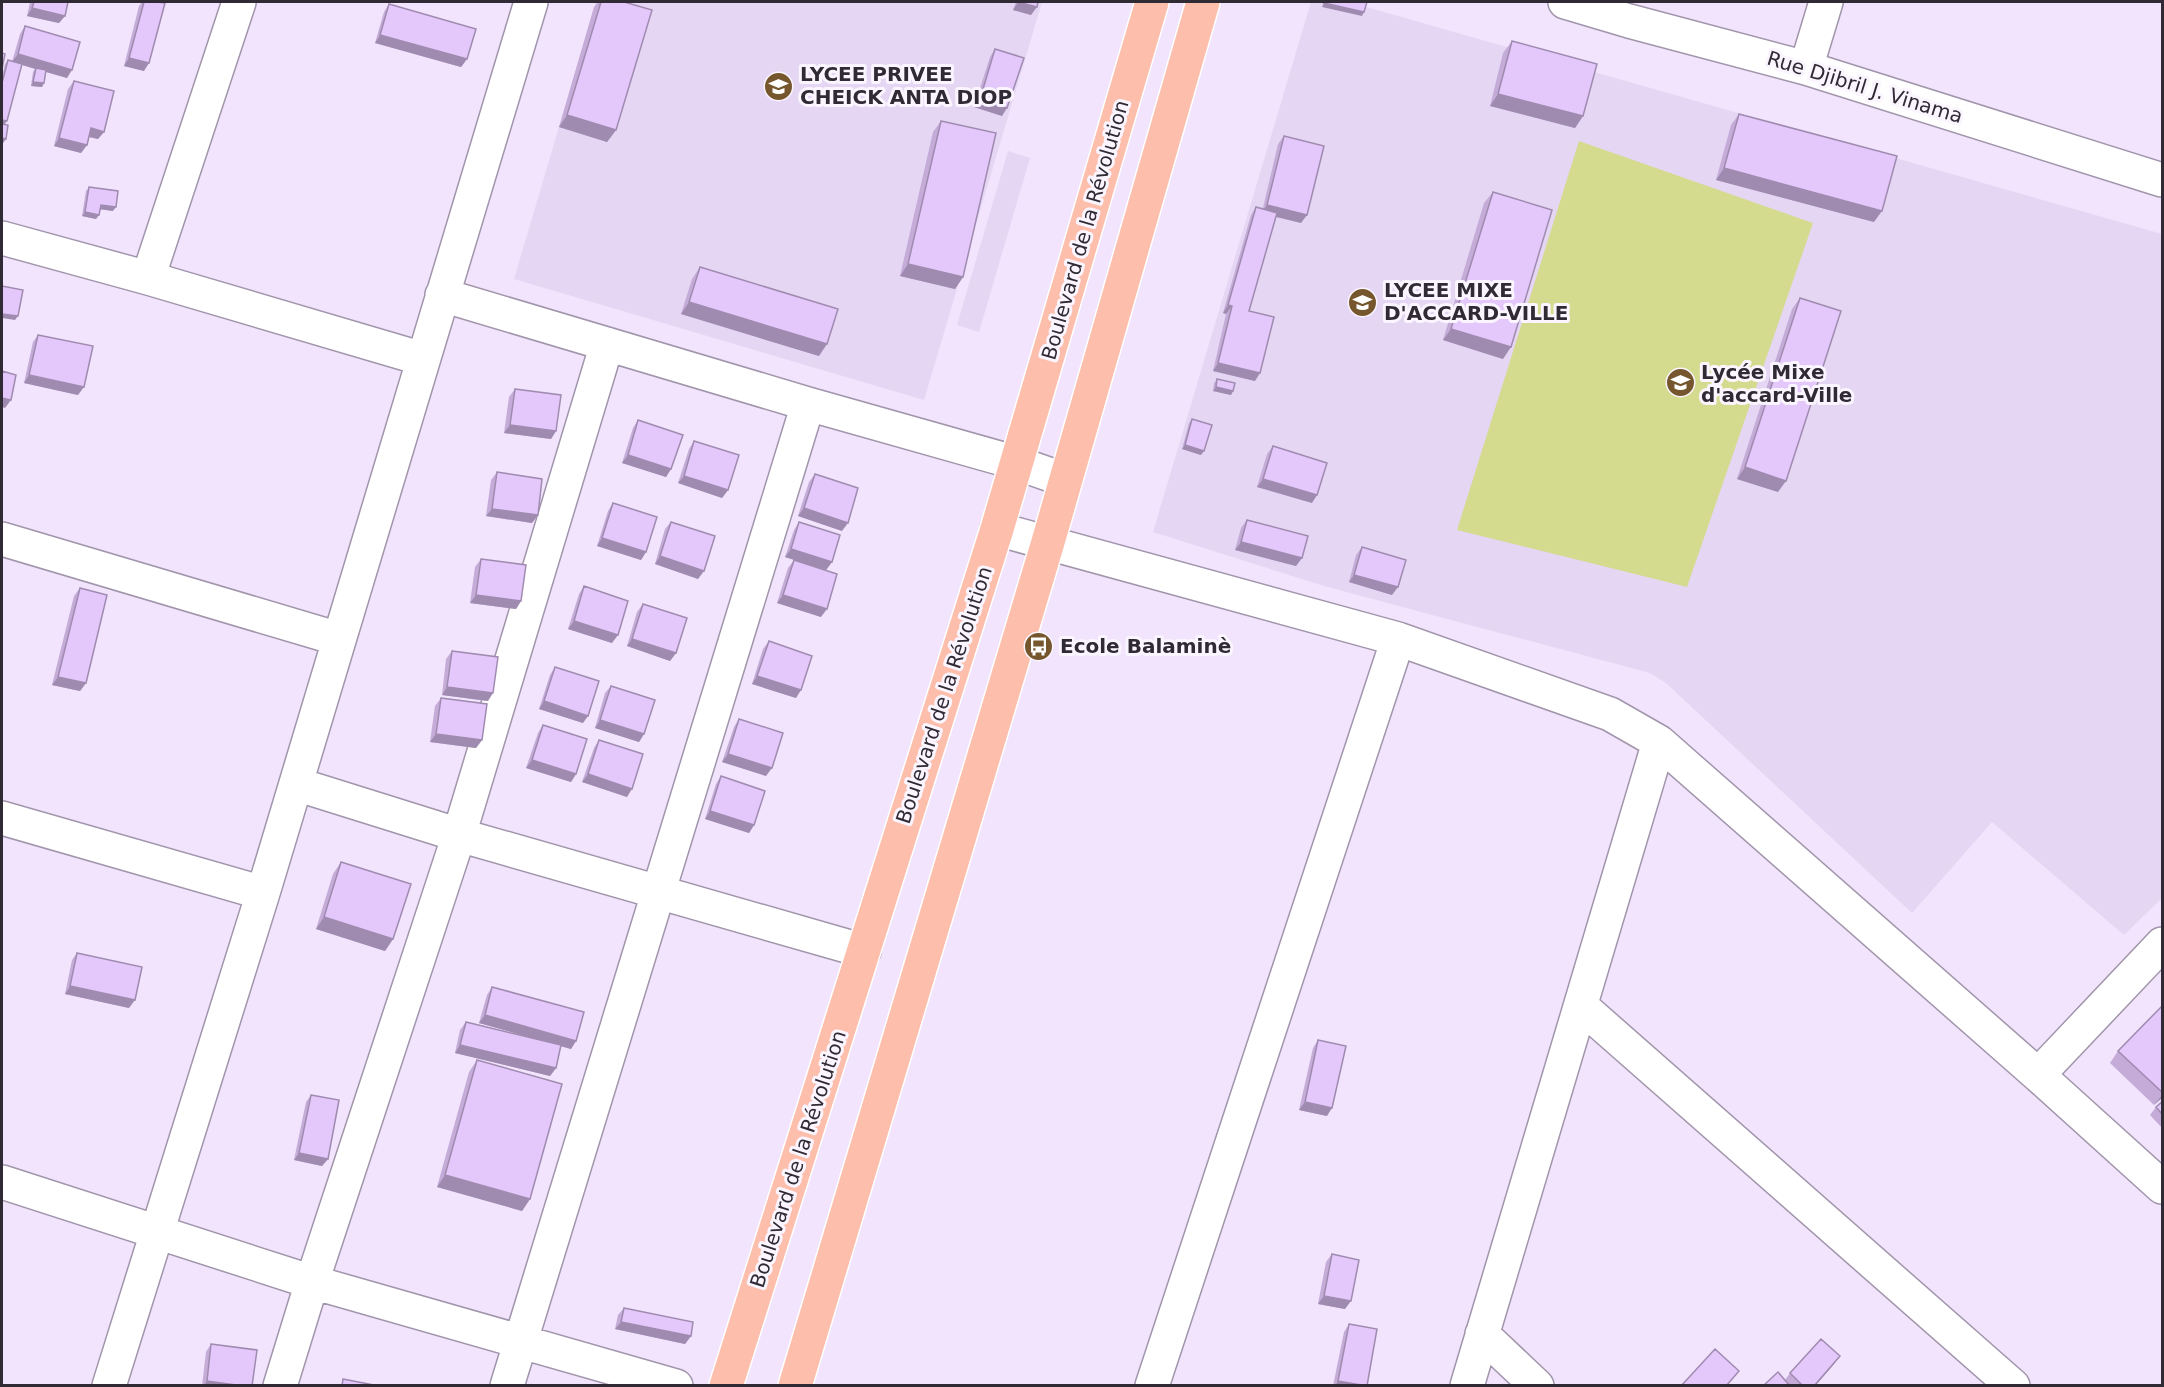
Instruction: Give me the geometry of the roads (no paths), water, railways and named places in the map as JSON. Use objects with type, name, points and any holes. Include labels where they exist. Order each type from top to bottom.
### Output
[{"type":"main road","name":"Boulevard de la Révolution","points":[[726,1386],[997,529],[1152,2]]},
{"type":"main road","points":[[795,1386],[1048,542],[1203,2]]},
{"type":"street","points":[[148,278],[239,2]]},
{"type":"street","points":[[109,1386],[263,893],[531,2]]},
{"type":"street","name":"Rue Djibril J. Vinama","points":[[1565,2],[1806,68],[2163,180]]},
{"type":"street","points":[[1806,68],[1826,2]]},
{"type":"street","points":[[2,238],[148,278],[423,359]]},
{"type":"street","points":[[442,295],[808,404],[1017,463],[1065,480]]},
{"type":"street","points":[[280,1386],[459,835],[607,344]]},
{"type":"street","points":[[507,1386],[808,404]]},
{"type":"street","points":[[997,529],[1398,639],[1610,714],[1659,742],[2163,1187]]},
{"type":"street","points":[[2,539],[339,639]]},
{"type":"street","points":[[1152,1386],[1398,639]]},
{"type":"street","points":[[1467,1386],[1659,742]]},
{"type":"street","points":[[296,784],[459,835],[864,951]]},
{"type":"street","points":[[2,818],[263,893]]},
{"type":"street","points":[[2038,1075],[2163,944]]},
{"type":"street","points":[[1581,1006],[2013,1386]]},
{"type":"street","points":[[2,1182],[312,1282],[676,1386]]},
{"type":"street","points":[[1482,1334],[1537,1386]]},
{"type":"place","name":"LYCEE PRIVEE CHEICK ANTA DIOP","points":[[779,86]]},
{"type":"place","name":"LYCEE MIXE D'ACCARD-VILLE","points":[[1363,302]]},
{"type":"place","name":"Lycée Mixe d'accard-Ville","points":[[1680,383]]},
{"type":"place","name":"Ecole Balaminè","points":[[1039,646]]}]
